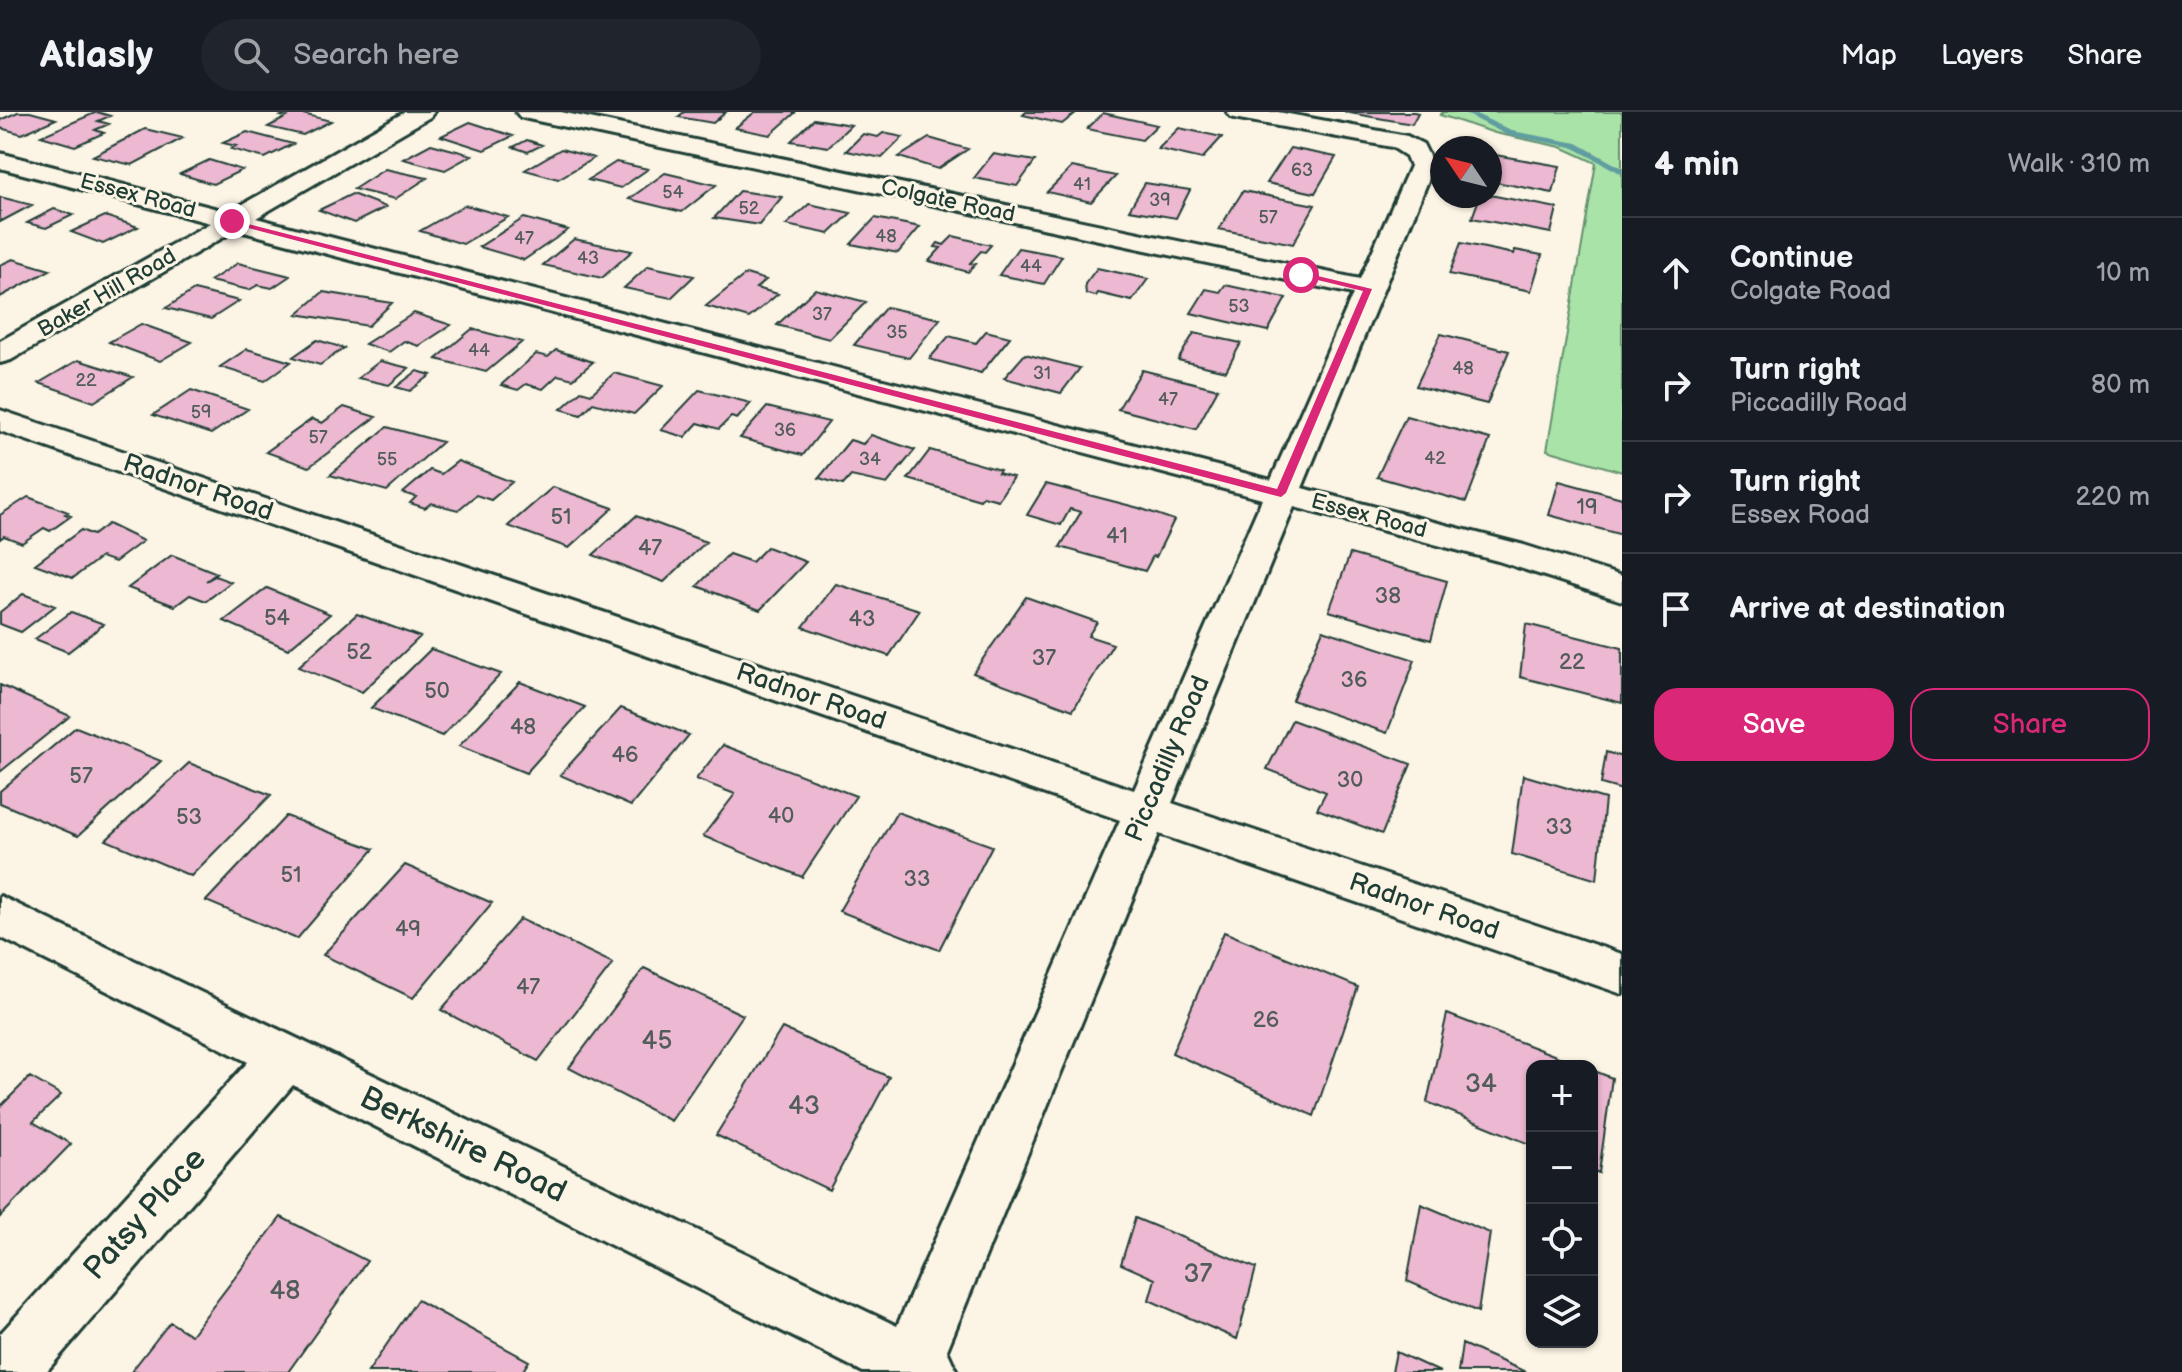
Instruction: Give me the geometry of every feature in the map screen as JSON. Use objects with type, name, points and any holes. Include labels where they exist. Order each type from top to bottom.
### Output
[{"type":"street","name":"Baker Hill Road","points":[[0,354],[422,112]]},
{"type":"street","name":"Colgate Road","points":[[528,112],[1368,289]]},
{"type":"street","name":"Piccadilly Road","points":[[915,1369],[1145,812],[1422,166],[1420,156],[1413,147],[1384,138],[1251,113]]},
{"type":"street","name":"Essex Road","points":[[0,160],[1511,553],[1622,589]]},
{"type":"street","name":"Radnor Road","points":[[0,420],[1622,974]]},
{"type":"street","name":"Berkshire Road","points":[[0,915],[915,1369]]},
{"type":"street","name":"Patsy Place","points":[[6,1372],[285,1057]]},
{"type":"green space","points":[[1443,112],[1622,112],[1622,472],[1547,450],[1596,163],[1561,147],[1495,133],[1440,115]]},
{"type":"building","points":[[18,112],[56,119],[22,134],[0,128],[0,120]]},
{"type":"building","points":[[97,112],[110,116],[98,121],[109,124],[95,130],[104,133],[75,146],[41,136]]},
{"type":"building","points":[[289,112],[331,121],[303,135],[268,127],[287,117],[281,116]]},
{"type":"building","points":[[684,112],[726,112],[713,123],[678,117]]},
{"type":"building","points":[[755,112],[795,113],[770,135],[735,128]]},
{"type":"building","points":[[1026,112],[1077,112],[1062,124],[1023,115]]},
{"type":"building","points":[[1344,112],[1414,112],[1418,113],[1412,124]]},
{"type":"building","points":[[1103,113],[1157,125],[1142,140],[1087,129]]},
{"type":"building","points":[[814,119],[851,125],[828,147],[791,141]]},
{"type":"building","points":[[470,122],[513,136],[484,150],[441,136]]},
{"type":"building","points":[[1179,128],[1222,137],[1202,159],[1158,149]]},
{"type":"building","points":[[145,129],[183,138],[132,165],[93,156]]},
{"type":"building","points":[[247,132],[293,144],[265,158],[231,149],[236,146],[223,143]]},
{"type":"building","points":[[883,133],[903,137],[882,158],[846,151],[863,134],[878,137]]},
{"type":"building","points":[[929,138],[968,149],[938,169],[899,157]]},
{"type":"building","points":[[527,140],[542,145],[528,152],[513,147]]},
{"type":"building","points":[[431,144],[472,155],[445,170],[403,159]]},
{"type":"building","points":[[1290,148],[1336,157],[1315,193],[1267,183]]},
{"type":"building","points":[[561,149],[594,158],[558,179],[525,170]]},
{"type":"building","points":[[993,154],[1035,161],[1017,186],[974,178]]},
{"type":"building","points":[[1502,156],[1560,166],[1553,193],[1502,183]]},
{"type":"building","points":[[209,160],[242,170],[213,184],[180,174]]},
{"type":"building","points":[[616,162],[648,169],[621,188],[588,180]]},
{"type":"building","points":[[1072,167],[1116,176],[1091,202],[1047,192]]},
{"type":"building","points":[[385,169],[427,178],[395,199],[354,189]]},
{"type":"building","points":[[665,173],[716,185],[682,212],[629,199]]},
{"type":"building","points":[[1145,183],[1190,190],[1176,218],[1129,210]]},
{"type":"building","points":[[739,191],[782,197],[759,225],[714,218]]},
{"type":"building","points":[[1243,191],[1315,205],[1293,244],[1219,229]]},
{"type":"building","points":[[352,194],[386,207],[354,223],[319,210]]},
{"type":"building","points":[[0,197],[32,205],[0,222]]},
{"type":"building","points":[[1502,197],[1557,208],[1551,233],[1472,218],[1476,208],[1502,208]]},
{"type":"building","points":[[809,204],[851,213],[829,234],[786,225]]},
{"type":"building","points":[[465,205],[508,217],[463,244],[420,231]]},
{"type":"building","points":[[54,209],[73,215],[46,228],[27,223]]},
{"type":"building","points":[[105,216],[138,227],[103,244],[71,232]]},
{"type":"building","points":[[524,218],[568,230],[524,260],[479,247]]},
{"type":"building","points":[[875,218],[920,227],[898,253],[851,244]]},
{"type":"building","points":[[953,236],[991,245],[970,263],[976,264],[968,272],[929,261],[941,248],[935,247],[938,243],[944,245]]},
{"type":"building","points":[[574,239],[632,251],[602,278],[543,265]]},
{"type":"building","points":[[1461,243],[1514,254],[1515,250],[1542,255],[1531,291],[1449,274]]},
{"type":"building","points":[[1018,248],[1062,256],[1044,284],[999,275]]},
{"type":"building","points":[[13,259],[50,270],[0,297],[0,265]]},
{"type":"building","points":[[238,263],[290,276],[272,288],[258,285],[249,290],[210,281]]},
{"type":"building","points":[[648,266],[694,276],[671,298],[624,288]]},
{"type":"building","points":[[1097,268],[1148,279],[1132,301],[1098,293],[1096,296],[1086,294],[1085,284]]},
{"type":"building","points":[[746,274],[766,280],[756,288],[778,294],[749,318],[706,306]]},
{"type":"building","points":[[1225,285],[1286,298],[1268,331],[1191,313],[1206,289],[1220,292]]},
{"type":"building","points":[[815,289],[866,302],[829,339],[777,325]]},
{"type":"building","points":[[194,290],[239,301],[211,319],[166,308]]},
{"type":"building","points":[[323,292],[392,303],[368,326],[297,314]]},
{"type":"building","points":[[886,307],[940,319],[909,358],[854,345]]},
{"type":"building","points":[[414,313],[451,325],[419,346],[404,341],[389,352],[365,344]]},
{"type":"building","points":[[141,324],[192,342],[160,361],[109,342]]},
{"type":"building","points":[[472,329],[522,342],[486,372],[436,359]]},
{"type":"building","points":[[986,331],[1010,337],[981,373],[929,359],[949,336],[976,343]]},
{"type":"building","points":[[1194,333],[1241,343],[1226,371],[1178,360]]},
{"type":"building","points":[[1441,334],[1509,351],[1487,404],[1416,386]]},
{"type":"building","points":[[317,340],[344,348],[320,365],[293,357]]},
{"type":"building","points":[[247,349],[291,362],[265,381],[220,367]]},
{"type":"building","points":[[556,350],[593,362],[573,379],[558,375],[543,389],[526,384],[518,390],[501,385],[536,354],[548,357]]},
{"type":"building","points":[[1025,354],[1080,368],[1061,393],[1004,378]]},
{"type":"building","points":[[78,360],[133,377],[94,402],[39,383]]},
{"type":"building","points":[[380,361],[409,368],[389,385],[358,378]]},
{"type":"building","points":[[1142,370],[1218,389],[1196,429],[1118,409]]},
{"type":"building","points":[[417,371],[431,375],[410,391],[396,387]]},
{"type":"building","points":[[614,373],[663,386],[634,414],[593,403],[581,415],[561,409],[581,391],[591,394]]},
{"type":"building","points":[[191,390],[248,409],[211,434],[153,415]]},
{"type":"building","points":[[699,390],[751,403],[737,419],[731,417],[719,429],[698,423],[685,437],[661,430]]},
{"type":"building","points":[[344,407],[376,417],[309,467],[266,452],[312,419],[322,423]]},
{"type":"building","points":[[767,407],[829,422],[803,455],[740,438]]},
{"type":"building","points":[[1406,416],[1490,439],[1466,502],[1377,477]]},
{"type":"building","points":[[387,427],[442,442],[387,491],[330,475]]},
{"type":"building","points":[[871,435],[915,450],[887,484],[851,476],[843,485],[819,478],[850,440],[863,444]]},
{"type":"building","points":[[930,450],[1000,470],[998,473],[1013,477],[998,500],[983,496],[980,500],[908,479]]},
{"type":"building","points":[[458,461],[512,482],[491,500],[476,495],[458,510],[431,503],[425,508],[410,503],[416,497],[403,493],[430,470],[441,474]]},
{"type":"building","points":[[1559,481],[1622,498],[1622,535],[1549,515]]},
{"type":"building","points":[[1046,484],[1174,520],[1156,557],[1153,556],[1145,571],[1060,547],[1081,512],[1070,509],[1061,525],[1027,515]]},
{"type":"building","points":[[553,487],[613,508],[569,548],[508,526]]},
{"type":"building","points":[[28,497],[68,512],[65,514],[71,516],[50,531],[44,528],[22,543],[4,536],[0,539],[0,515]]},
{"type":"building","points":[[636,516],[706,542],[664,582],[593,555]]},
{"type":"building","points":[[108,524],[143,541],[115,562],[101,557],[73,578],[35,564],[81,530],[93,535]]},
{"type":"building","points":[[767,547],[806,562],[760,610],[697,586],[729,554],[752,562]]},
{"type":"building","points":[[1350,554],[1447,581],[1431,640],[1329,611]]},
{"type":"building","points":[[172,555],[217,573],[206,581],[215,576],[231,582],[206,601],[190,595],[175,606],[128,588]]},
{"type":"building","points":[[836,584],[920,610],[889,656],[803,627]]},
{"type":"building","points":[[267,588],[330,614],[288,649],[224,621]]},
{"type":"building","points":[[23,594],[55,606],[21,632],[0,624],[0,612]]},
{"type":"building","points":[[1026,597],[1097,622],[1088,636],[1113,644],[1073,710],[973,673]]},
{"type":"building","points":[[71,612],[104,624],[68,652],[35,639]]},
{"type":"building","points":[[357,614],[420,637],[362,692],[298,667]]},
{"type":"building","points":[[1526,624],[1622,648],[1622,703],[1520,677]]},
{"type":"building","points":[[1323,630],[1415,660],[1387,733],[1292,700]]},
{"type":"building","points":[[431,649],[501,674],[442,736],[371,708]]},
{"type":"building","points":[[520,682],[585,707],[526,773],[459,746]]},
{"type":"building","points":[[0,685],[70,716],[0,772]]},
{"type":"building","points":[[621,708],[689,735],[631,806],[560,775]]},
{"type":"building","points":[[1292,720],[1411,764],[1382,834],[1317,809],[1326,792],[1267,769]]},
{"type":"building","points":[[76,727],[161,761],[78,836],[0,803],[0,791]]},
{"type":"building","points":[[723,745],[856,796],[802,877],[703,836],[735,794],[696,779]]},
{"type":"building","points":[[1606,752],[1622,757],[1622,790],[1601,784]]},
{"type":"building","points":[[189,763],[271,795],[191,876],[106,840]]},
{"type":"building","points":[[1523,775],[1605,799],[1597,880],[1512,854]]},
{"type":"building","points":[[897,812],[992,846],[939,950],[839,911]]},
{"type":"building","points":[[286,816],[374,849],[297,939],[206,901]]},
{"type":"building","points":[[405,865],[492,903],[413,998],[323,955]]},
{"type":"building","points":[[520,919],[613,963],[538,1061],[441,1010]]},
{"type":"building","points":[[1224,932],[1358,987],[1314,1116],[1172,1053]]},
{"type":"building","points":[[644,968],[743,1015],[671,1121],[569,1068]]},
{"type":"building","points":[[1447,1014],[1566,1060],[1526,1060],[1526,1143],[1427,1102]]},
{"type":"building","points":[[782,1028],[889,1077],[829,1190],[716,1135]]},
{"type":"building","points":[[1598,1072],[1612,1078],[1598,1173]]},
{"type":"building","points":[[30,1077],[61,1095],[33,1122],[71,1144],[0,1217],[0,1107]]},
{"type":"building","points":[[1421,1204],[1490,1233],[1478,1312],[1407,1281]]},
{"type":"building","points":[[281,1217],[367,1261],[288,1372],[131,1372],[170,1322],[191,1335]]},
{"type":"building","points":[[1135,1218],[1256,1268],[1237,1339],[1149,1300],[1155,1279],[1121,1264]]},
{"type":"building","points":[[417,1300],[529,1361],[522,1372],[368,1372]]},
{"type":"building","points":[[1462,1344],[1526,1372],[1458,1372]]},
{"type":"building","points":[[1396,1352],[1440,1372],[1392,1372]]},
{"type":"waterway","points":[[1466,112],[1510,133],[1574,145],[1622,171]]},
{"type":"route","points":[[232,221],[1281,493],[1368,289],[1301,275]]}]
